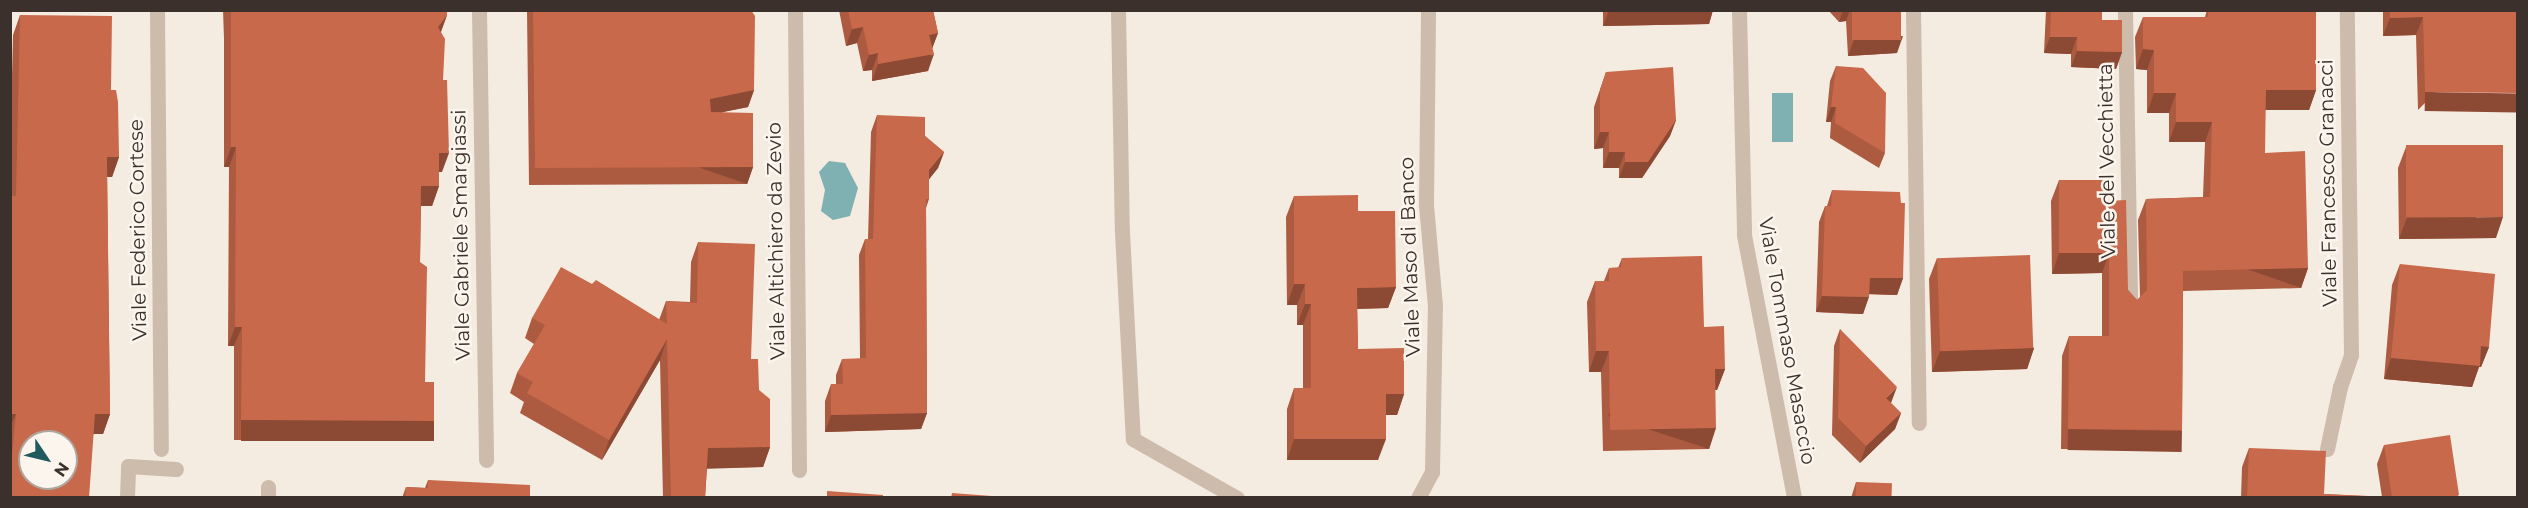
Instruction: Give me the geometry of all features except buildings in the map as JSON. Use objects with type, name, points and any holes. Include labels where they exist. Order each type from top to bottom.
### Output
[{"type":"street","name":"Viale Federico Cortese","points":[[157,10],[161,449]]},
{"type":"street","name":"Viale Gabriele Smargiassi","points":[[479,10],[486,460]]},
{"type":"street","name":"Viale Altichiero da Zevio","points":[[795,10],[800,470]]},
{"type":"street","points":[[1118,10],[1122,232],[1133,439],[1237,498]]},
{"type":"street","name":"Viale Maso di Banco","points":[[1418,498],[1432,472],[1435,306],[1426,205],[1428,10]]},
{"type":"street","name":"Viale Tommaso Masaccio","points":[[1739,10],[1744,235],[1794,498]]},
{"type":"street","points":[[1913,10],[1919,423]]},
{"type":"street","name":"Viale del Vecchietta","points":[[2125,10],[2130,310]]},
{"type":"street","name":"Viale Francesco Granacci","points":[[2327,449],[2340,387],[2351,355],[2347,10]]},
{"type":"street","points":[[127,498],[128,466],[176,469]]},
{"type":"water","points":[[1772,93],[1793,93],[1793,142],[1772,142]]},
{"type":"water","points":[[829,161],[845,163],[858,188],[850,216],[833,220],[821,211],[825,190],[819,172]]}]
